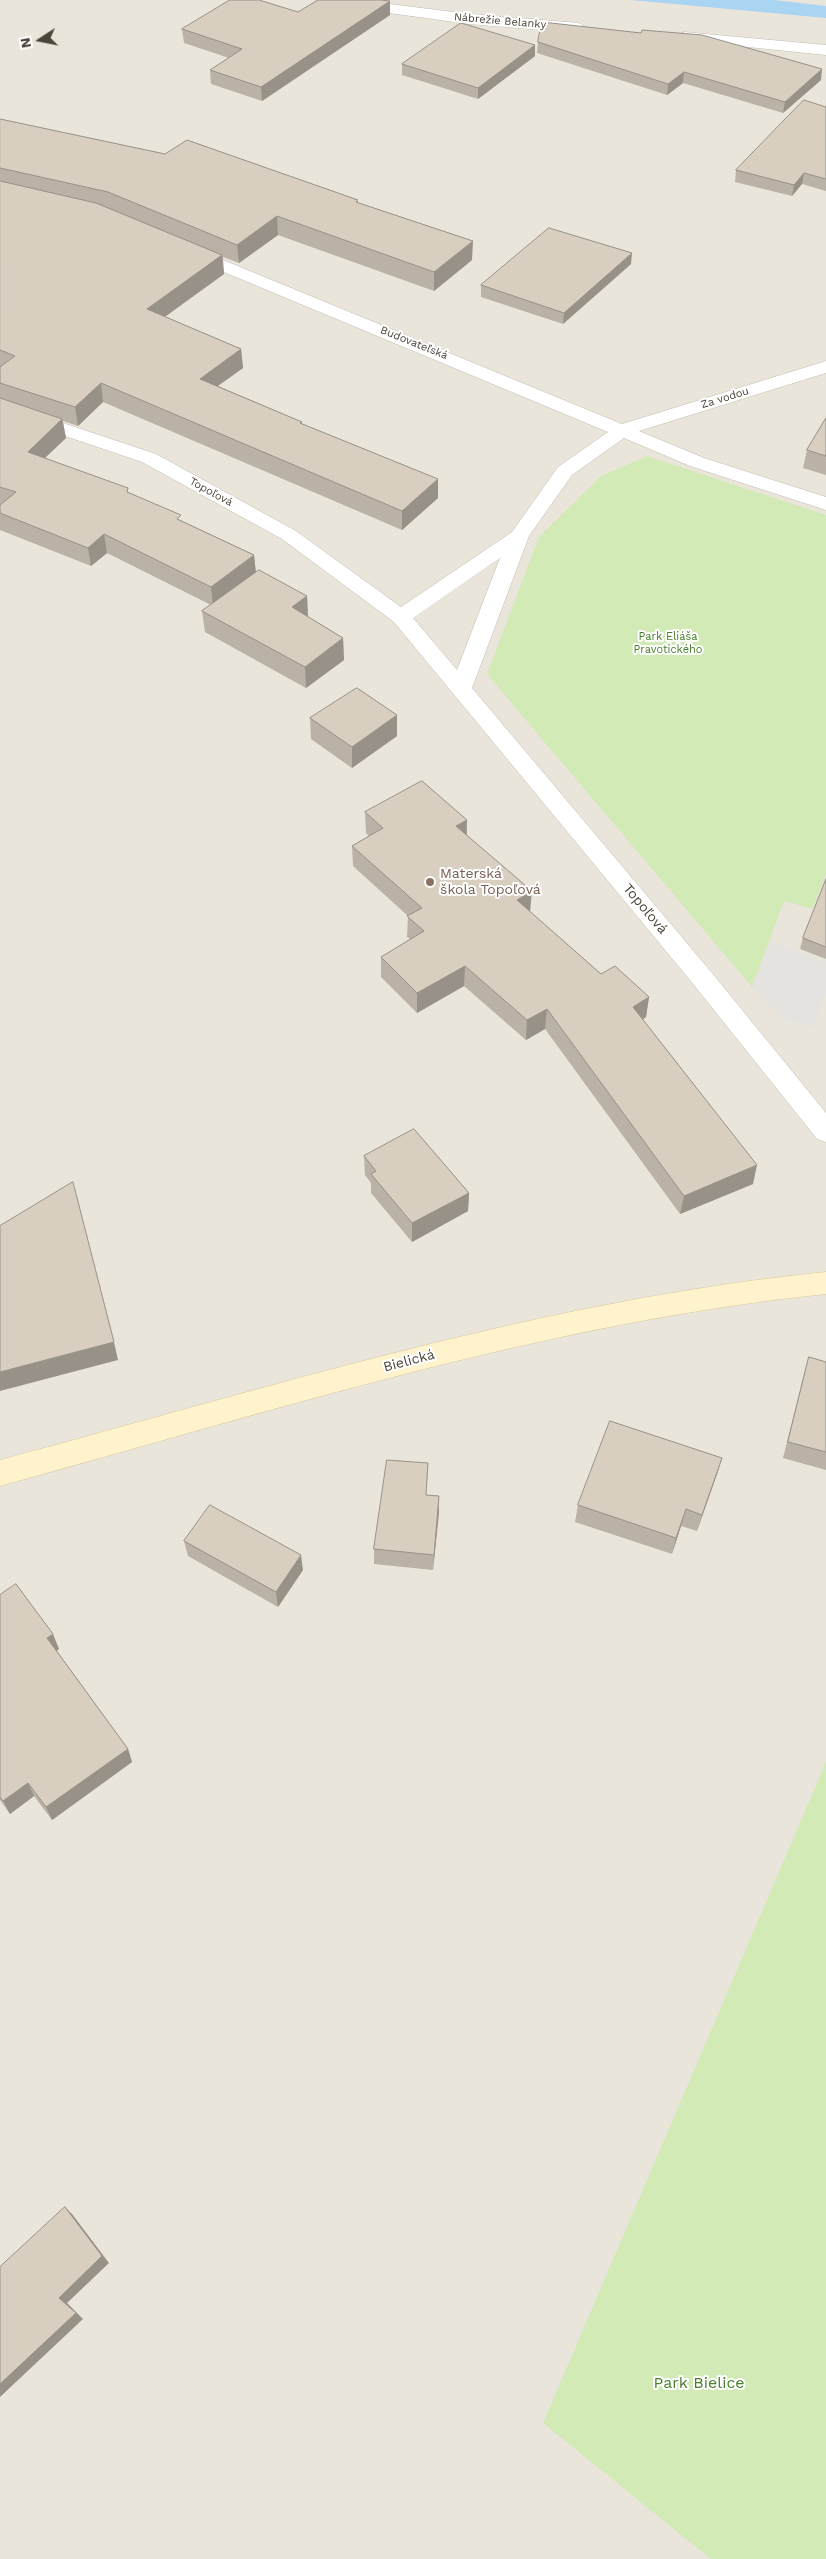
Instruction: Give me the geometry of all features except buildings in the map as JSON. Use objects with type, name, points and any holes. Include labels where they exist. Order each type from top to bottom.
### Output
[{"type":"main road","name":"Bielická","points":[[0,1473],[438,1353],[563,1324],[667,1303],[760,1288],[826,1283]]},
{"type":"street","name":"Nábrežie Belanky","points":[[324,0],[469,19],[598,30]]},
{"type":"street","points":[[668,36],[826,50]]},
{"type":"street","name":"Budovateľská","points":[[177,246],[697,462],[826,504]]},
{"type":"street","name":"Za vodou","points":[[623,430],[826,367]]},
{"type":"street","name":"Topoľová","points":[[0,408],[149,458],[289,535],[401,617],[703,979],[826,1132]]},
{"type":"street","points":[[461,688],[520,536],[565,471],[623,430]]},
{"type":"street","points":[[401,617],[520,536]]},
{"type":"shaded area","points":[[0,0],[826,0],[826,2559],[0,2559]]},
{"type":"shaded area","points":[[770,942],[826,961],[826,994],[814,1027],[783,1019],[752,987]]},
{"type":"green space","name":"Park Eliáša Pravotického","points":[[647,456],[826,515],[826,874],[812,909],[784,901],[752,987],[487,674],[539,537],[601,476]]},
{"type":"green space","name":"Park Bielice","points":[[826,1762],[826,2559],[711,2559],[543,2423]]},
{"type":"water","points":[[631,0],[774,0],[826,6],[826,18]]},
{"type":"place","name":"Materská škola Topoľová","points":[[430,882]]}]
